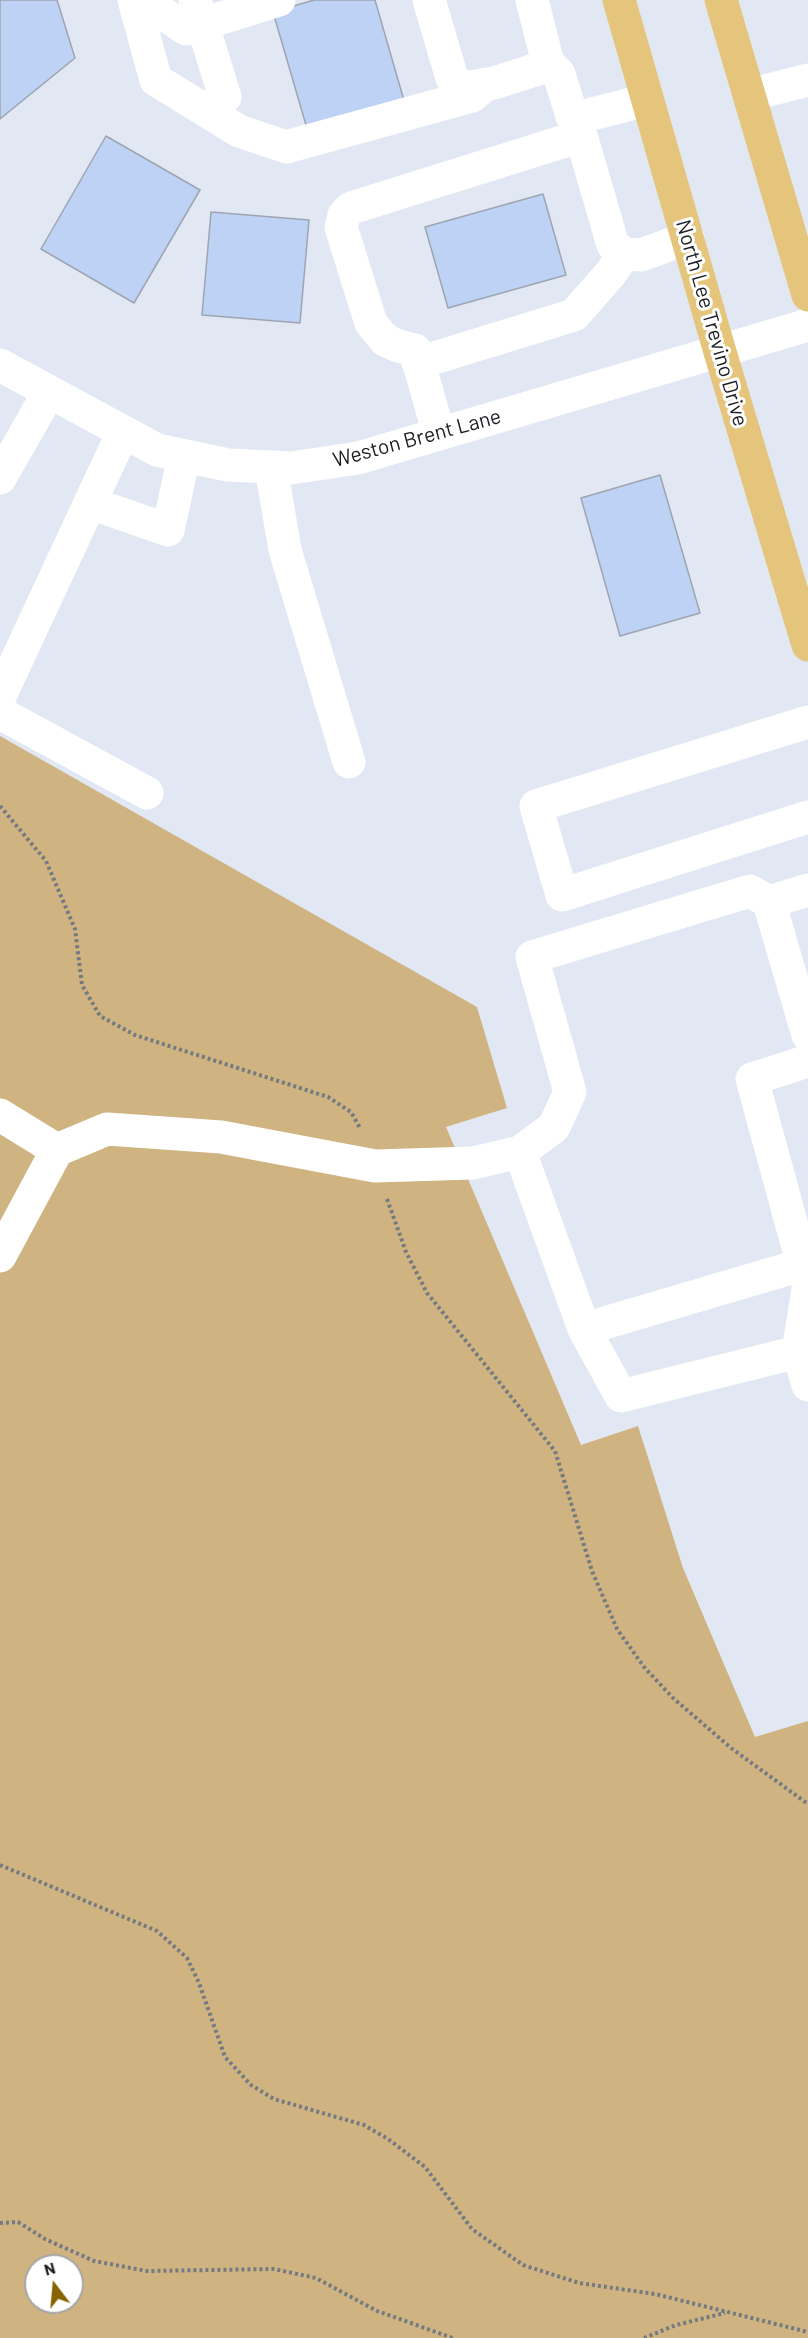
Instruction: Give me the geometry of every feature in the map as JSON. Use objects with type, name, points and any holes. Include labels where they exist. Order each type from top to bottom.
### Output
[{"type":"main road","name":"North Lee Trevino Drive","points":[[619,0],[720,352],[808,645]]},
{"type":"main road","points":[[721,0],[808,295]]},
{"type":"street","points":[[134,0],[156,80],[239,131],[286,147],[472,96],[486,84]]},
{"type":"street","points":[[143,0],[186,28],[199,12],[279,0]]},
{"type":"street","points":[[429,0],[452,78],[459,86],[471,87],[486,84],[544,67],[548,63]]},
{"type":"street","points":[[532,0],[548,63],[559,74],[572,116],[579,127],[612,245],[624,254],[641,255],[688,238]]},
{"type":"street","points":[[199,12],[225,98]]},
{"type":"street","points":[[749,95],[808,80]]},
{"type":"street","points":[[439,434],[415,350],[398,346],[385,339],[371,323],[341,227],[344,215],[351,208],[579,127],[647,100]]},
{"type":"street","points":[[418,363],[574,315],[612,273],[624,254]]},
{"type":"street","name":"Weston Brent Lane","points":[[0,365],[157,450],[228,465],[291,468],[358,458],[808,325]]},
{"type":"street","points":[[0,478],[49,392]]},
{"type":"street","points":[[0,696],[123,432]]},
{"type":"street","points":[[90,502],[168,530],[184,456]]},
{"type":"street","points":[[270,467],[285,550],[349,762]]},
{"type":"street","points":[[0,713],[147,793]]},
{"type":"street","points":[[808,722],[536,806],[561,895],[808,818]]},
{"type":"street","points":[[769,902],[808,890]]},
{"type":"street","points":[[0,1256],[57,1150],[107,1129],[221,1137],[375,1166],[474,1163],[520,1152],[554,1127],[570,1092],[532,957],[750,891],[769,902],[808,1035]]},
{"type":"street","points":[[808,1061],[752,1079],[807,1275],[798,1352],[808,1385]]},
{"type":"street","points":[[0,1115],[57,1150]]},
{"type":"street","points":[[520,1152],[584,1329],[621,1396],[798,1352]]},
{"type":"street","points":[[584,1329],[807,1275]]},
{"type":"path","points":[[0,806],[46,861],[75,929],[82,985],[100,1016],[135,1035],[328,1097],[351,1112],[367,1140],[406,1252],[427,1293],[555,1451],[592,1571],[617,1629],[644,1667],[673,1698],[731,1748],[808,1804]]},
{"type":"path","points":[[0,1864],[157,1931],[187,1958],[199,1983],[225,2057],[251,2085],[274,2099],[364,2125],[388,2139],[425,2167],[472,2229],[523,2265],[579,2283],[655,2294],[808,2332]]},
{"type":"path","points":[[0,2223],[18,2222],[45,2239],[94,2261],[147,2271],[274,2269],[316,2278],[377,2311],[453,2338]]},
{"type":"path","points":[[644,2338],[676,2325],[726,2313]]},
{"type":"shaded area","points":[[0,736],[477,1007],[507,1108],[446,1127],[581,1445],[638,1426],[683,1568],[755,1737],[808,1721],[808,2338],[0,2338]]},
{"type":"building","points":[[0,0],[57,0],[75,58],[0,119]]},
{"type":"building","points":[[314,0],[375,0],[405,104],[308,132],[273,12]]},
{"type":"building","points":[[106,136],[200,190],[134,303],[41,249]]},
{"type":"building","points":[[543,194],[566,275],[448,308],[425,227]]},
{"type":"building","points":[[211,212],[309,220],[300,323],[202,315]]},
{"type":"building","points":[[660,475],[700,613],[620,636],[581,498]]}]
